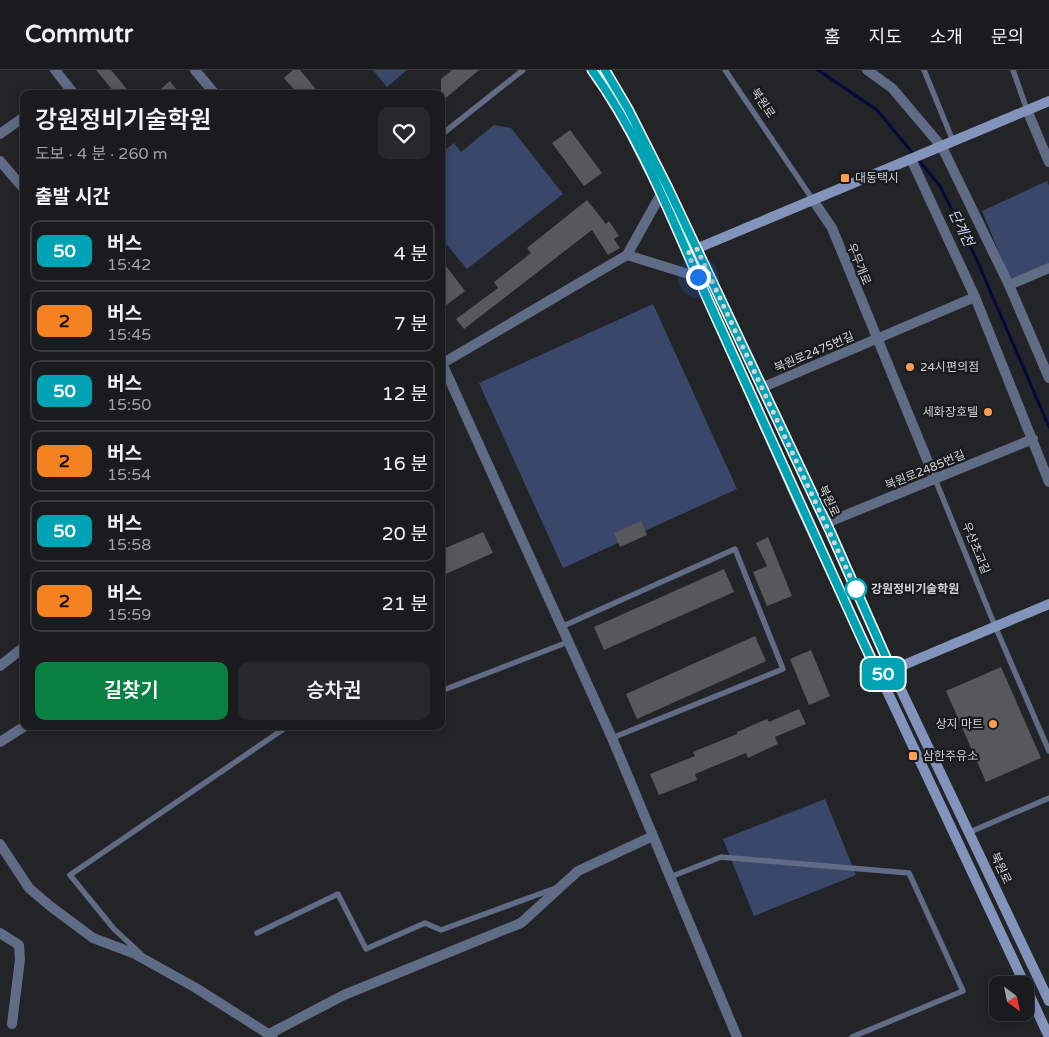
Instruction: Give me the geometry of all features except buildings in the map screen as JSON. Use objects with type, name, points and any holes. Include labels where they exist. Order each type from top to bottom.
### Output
[{"type":"street","points":[[55,70],[71,90]]},
{"type":"street","points":[[196,70],[212,90]]},
{"type":"street","name":"북원로","points":[[592,70],[607,91],[626,124],[762,388],[826,523],[892,671],[1048,995]]},
{"type":"street","name":"북원로","points":[[605,70],[628,109],[692,251],[698,277],[792,488],[1021,976]]},
{"type":"street","points":[[868,70],[892,88],[939,147],[1009,285],[1049,378]]},
{"type":"street","points":[[692,251],[1049,101]]},
{"type":"street","points":[[1027,110],[1049,162]]},
{"type":"street","points":[[0,134],[20,120]]},
{"type":"street","points":[[912,159],[975,297],[1049,482]]},
{"type":"street","points":[[0,161],[20,184]]},
{"type":"street","points":[[445,360],[627,255],[661,194]]},
{"type":"street","name":"우무개로","points":[[813,200],[832,228],[876,340]]},
{"type":"street","points":[[627,255],[698,277]]},
{"type":"street","points":[[1009,285],[1049,268]]},
{"type":"street","name":"북원로2475번길","points":[[762,388],[975,297]]},
{"type":"street","points":[[876,340],[935,479]]},
{"type":"street","points":[[445,369],[612,738],[737,1037]]},
{"type":"street","name":"북원로2485번길","points":[[826,523],[1032,439]]},
{"type":"street","points":[[879,676],[1049,604]]},
{"type":"street","points":[[0,666],[20,650]]},
{"type":"street","points":[[0,742],[20,729]]},
{"type":"street","points":[[0,844],[29,888],[93,938],[133,953],[152,963],[196,988],[271,1036],[344,995],[521,923],[578,870],[653,836]]},
{"type":"street","points":[[0,933],[19,945],[20,958],[12,1024]]},
{"type":"street","points":[[1034,999],[1048,995]]},
{"type":"street","name":"북원로","points":[[1034,1004],[1049,1037]]},
{"type":"lane","points":[[445,132],[523,70]]},
{"type":"lane","name":"북원로","points":[[725,70],[813,200]]},
{"type":"lane","points":[[924,70],[953,141]]},
{"type":"lane","points":[[1013,70],[1027,110]]},
{"type":"lane","name":"우산초교길","points":[[935,479],[1049,751]]},
{"type":"lane","points":[[561,627],[735,549],[783,669],[612,738]]},
{"type":"lane","points":[[445,689],[568,642]]},
{"type":"lane","points":[[152,963],[114,928],[70,875],[282,730]]},
{"type":"lane","points":[[970,832],[1049,798]]},
{"type":"lane","points":[[670,877],[721,857],[909,873],[963,991],[852,1037]]},
{"type":"lane","points":[[258,933],[338,894],[366,949],[425,923],[441,930],[561,886]]},
{"type":"shaded area","points":[[373,70],[407,70],[387,87]]},
{"type":"shaded area","points":[[494,125],[511,128],[563,194],[467,269],[445,243],[445,150],[454,143],[461,152]]},
{"type":"shaded area","points":[[1047,181],[1049,186],[1049,264],[1014,280],[1009,276],[982,211]]},
{"type":"shaded area","points":[[653,304],[737,489],[563,568],[479,383]]},
{"type":"shaded area","points":[[825,799],[856,875],[754,916],[723,839]]},
{"type":"waterway","name":"단계천","points":[[818,70],[877,110],[940,186],[976,258],[1049,427]]},
{"type":"bus line","name":"50","points":[[592,70],[607,91],[626,124],[661,194],[879,676],[892,671],[830,531],[668,188],[628,109],[605,70]]},
{"type":"place","name":"대동택시","points":[[845,178]]},
{"type":"place","name":"24시편의점","points":[[910,367]]},
{"type":"place","name":"세화장호텔","points":[[988,412]]},
{"type":"place","name":"강원정비기술학원","points":[[856,589]]},
{"type":"place","name":"상지 마트","points":[[993,724]]},
{"type":"place","name":"삼한주유소","points":[[913,756]]},
{"type":"route","points":[[698,277],[688,253],[697,249],[856,589]]}]
